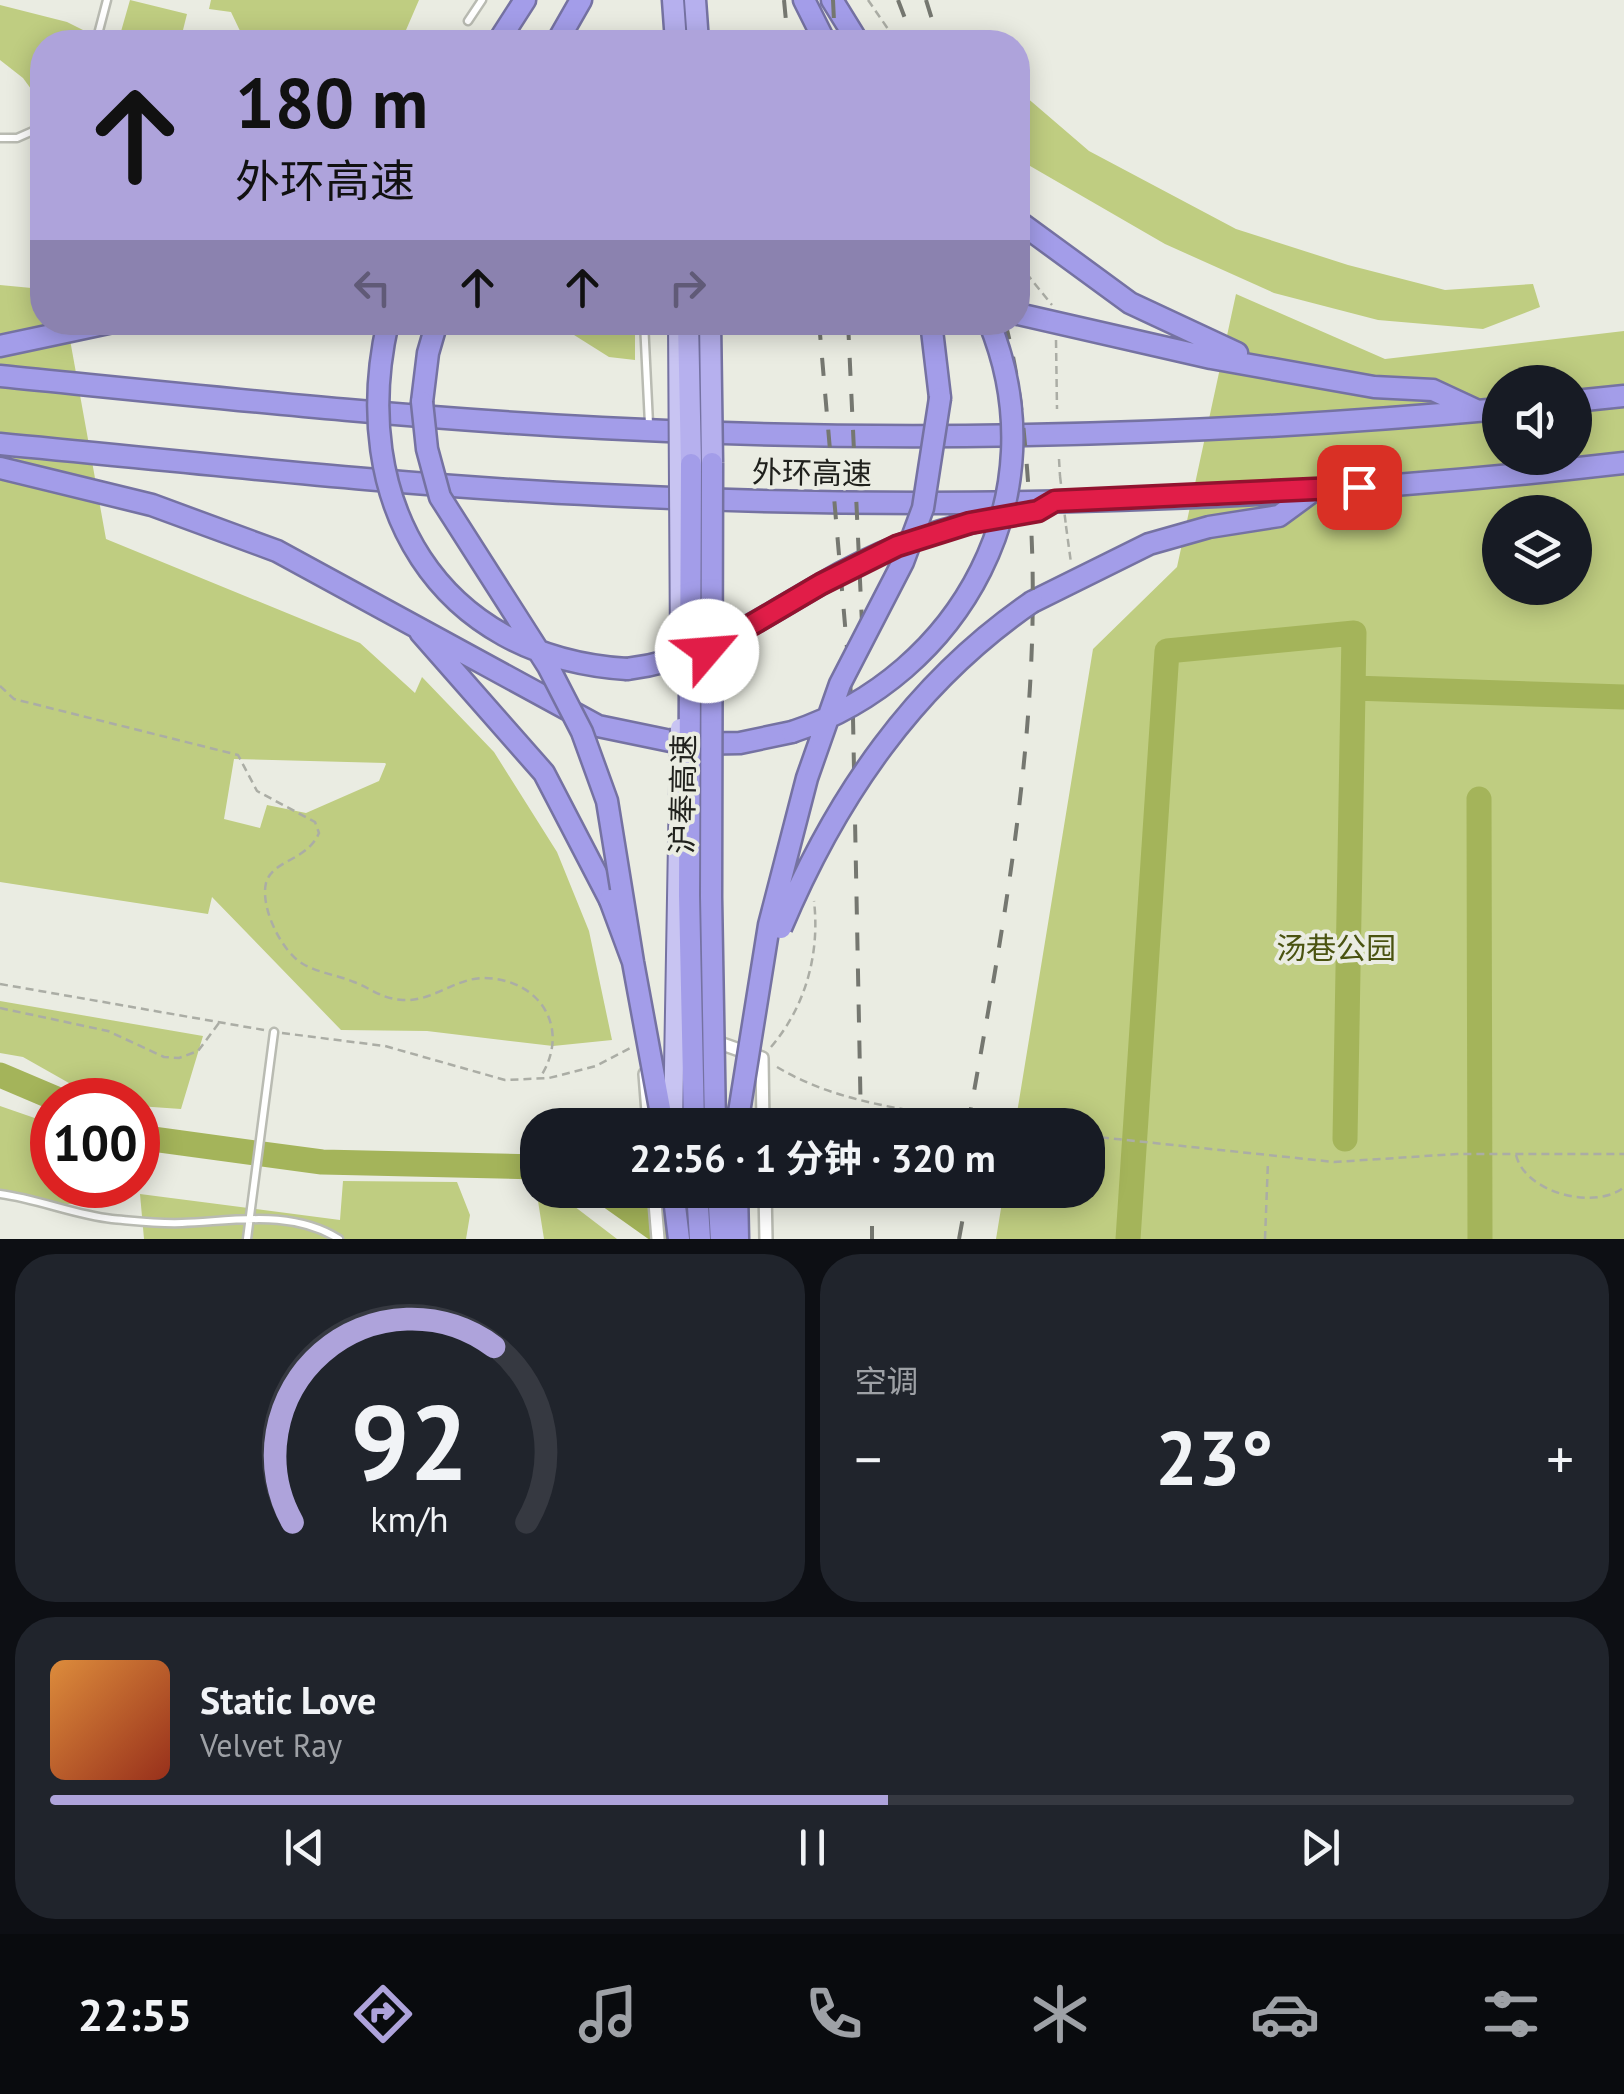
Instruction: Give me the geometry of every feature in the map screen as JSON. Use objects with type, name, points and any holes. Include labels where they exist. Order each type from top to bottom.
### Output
[{"type":"highway","points":[[506,30],[525,0]]},
{"type":"highway","points":[[564,30],[581,0]]},
{"type":"highway","points":[[673,0],[675,30]]},
{"type":"highway","points":[[695,0],[697,30]]},
{"type":"highway","points":[[804,0],[820,30]]},
{"type":"highway","points":[[832,0],[851,30]]},
{"type":"highway","points":[[1030,230],[1094,280],[1161,320],[1233,352],[1316,376]]},
{"type":"highway","points":[[1030,317],[1143,345],[1316,376],[1433,390],[1478,411]]},
{"type":"highway","points":[[0,346],[51,335]]},
{"type":"highway","points":[[386,335],[380,369],[380,444],[398,517],[422,561],[458,603],[518,645],[569,663],[627,670],[682,660],[717,646],[821,584],[897,546],[970,523],[1038,511],[1055,501]]},
{"type":"highway","points":[[433,335],[422,402],[427,449],[440,497],[548,666],[582,732],[606,801],[661,1108]]},
{"type":"highway","points":[[689,335],[701,464]]},
{"type":"highway","points":[[701,464],[709,335]]},
{"type":"highway","points":[[740,1108],[781,868],[806,778],[840,684],[903,562],[924,508],[940,398],[933,335]]},
{"type":"highway","points":[[0,468],[100,490],[220,528],[328,575],[415,626],[448,640],[564,711],[610,730],[655,740],[712,744],[792,732],[856,706],[912,666],[962,605],[984,566],[1009,484],[1013,439],[1005,367],[994,335]]},
{"type":"highway","name":"外环高速","points":[[0,376],[366,412],[649,430],[1065,434],[1482,410]]},
{"type":"highway","points":[[1592,400],[1624,396]]},
{"type":"highway","name":"外环高速","points":[[0,444],[377,480],[602,496],[844,502],[1055,501],[1314,490],[1624,463]]},
{"type":"highway","name":"沪奉高速","points":[[694,1108],[689,894],[701,464]]},
{"type":"highway","name":"沪奉高速","points":[[701,464],[718,1108]]},
{"type":"highway","points":[[753,1022],[781,928],[848,792],[946,669],[1032,602],[1090,570],[1149,544],[1209,527],[1279,516],[1314,490]]},
{"type":"highway","points":[[415,626],[475,690],[544,774],[596,869],[633,962]]},
{"type":"highway","points":[[675,1208],[679,1239]]},
{"type":"highway","points":[[698,1208],[700,1239]]},
{"type":"highway","points":[[719,1208],[721,1239]]},
{"type":"highway","points":[[737,1208],[738,1239]]},
{"type":"main road","points":[[672,1108],[680,714],[678,335]]},
{"type":"main road","points":[[718,335],[719,1108]]},
{"type":"street","points":[[648,1108],[642,1045],[704,1038],[762,1058],[763,1108]]},
{"type":"street","points":[[655,1208],[658,1239]]},
{"type":"street","points":[[765,1208],[766,1236]]},
{"type":"lane","points":[[99,30],[106,0]]},
{"type":"lane","points":[[468,21],[482,0]]},
{"type":"lane","points":[[0,138],[17,138],[30,132]]},
{"type":"lane","points":[[645,335],[649,430]]},
{"type":"lane","points":[[247,1239],[246,1220],[274,1032]]},
{"type":"lane","points":[[0,1194],[42,1200],[106,1218],[176,1224],[280,1218],[316,1225],[338,1239]]},
{"type":"path","points":[[868,0],[888,30]]},
{"type":"path","points":[[1030,278],[1051,303],[1055,316]]},
{"type":"path","points":[[1056,340],[1057,409]]},
{"type":"path","points":[[1059,459],[1071,563],[1066,572]]},
{"type":"path","points":[[0,686],[14,700],[238,754],[257,790],[315,822],[320,834],[314,847],[274,869],[266,881],[270,918],[297,961],[359,983],[383,998],[420,1000],[488,978],[522,989],[541,1002],[551,1017],[552,1060],[539,1078]]},
{"type":"path","points":[[813,892],[818,936],[808,980],[785,1030],[762,1058],[804,1083],[904,1108]]},
{"type":"path","points":[[0,984],[274,1032],[385,1046],[504,1080],[539,1078],[596,1066],[642,1045]]},
{"type":"path","points":[[0,1008],[108,1031],[164,1057],[180,1058],[198,1052],[219,1023]]},
{"type":"path","points":[[1105,1139],[1334,1162],[1458,1154],[1624,1154]]},
{"type":"path","points":[[1516,1154],[1519,1167],[1538,1186],[1567,1195],[1602,1195],[1624,1188]]},
{"type":"path","points":[[1265,1239],[1268,1158]]},
{"type":"green space","points":[[130,0],[187,14],[183,30],[121,30]]},
{"type":"green space","points":[[211,0],[419,0],[406,30],[240,30],[231,12],[209,9]]},
{"type":"green space","points":[[0,5],[67,22],[83,30],[30,30],[30,88],[0,60]]},
{"type":"green space","points":[[1030,100],[1089,151],[1236,229],[1348,265],[1445,290],[1533,284],[1540,307],[1483,329],[1378,320],[1274,293],[1165,244],[1030,166]]},
{"type":"green space","points":[[0,285],[30,288],[30,335],[69,335],[106,539],[360,643],[415,693],[422,677],[494,752],[557,852],[589,931],[612,1040],[553,1046],[427,1031],[341,1030],[212,897],[208,914],[0,882]],"holes":[[[234,759],[386,764],[379,781],[306,813],[267,805],[260,828],[224,819]]]},
{"type":"green space","name":"汤巷公园","points":[[1236,294],[1385,359],[1624,331],[1624,1239],[996,1239],[1001,1208],[1105,1208],[1105,1108],[1018,1108],[1093,649],[1177,567]]},
{"type":"green space","points":[[574,335],[635,335],[635,360],[609,357]]},
{"type":"green space","points":[[0,1001],[203,1036],[181,1109],[160,1108],[160,1078],[60,1078],[23,1057],[0,1053]]},
{"type":"green space","points":[[0,1106],[30,1116],[30,1201],[0,1194]]},
{"type":"green space","points":[[343,1181],[457,1182],[470,1215],[466,1239],[144,1239],[141,1208],[160,1208],[160,1197],[340,1220]]},
{"type":"green space","points":[[539,1208],[577,1208],[617,1239],[544,1239]]},
{"type":"waterway","points":[[1128,1239],[1167,651],[1354,633],[1345,1139]]},
{"type":"waterway","points":[[1353,688],[1624,697]]},
{"type":"waterway","points":[[1479,799],[1480,1239]]},
{"type":"waterway","points":[[0,1075],[30,1088]]},
{"type":"waterway","points":[[160,1140],[322,1162],[520,1167]]},
{"type":"waterway","points":[[626,1208],[670,1239]]},
{"type":"railway","points":[[784,0],[787,30]]},
{"type":"railway","points":[[833,0],[834,30]]},
{"type":"railway","points":[[898,0],[909,30]]},
{"type":"railway","points":[[926,0],[935,30]]},
{"type":"railway","points":[[820,335],[853,718],[861,1108]]},
{"type":"railway","points":[[849,335],[863,645]]},
{"type":"railway","points":[[971,1108],[1009,885],[1032,643],[1032,562],[1023,421],[1008,335]]},
{"type":"railway","points":[[872,1208],[872,1239]]},
{"type":"railway","points":[[959,1239],[965,1208]]},
{"type":"route","points":[[707,651],[857,564],[897,546],[970,523],[1038,511],[1055,501],[1359,487]]}]
